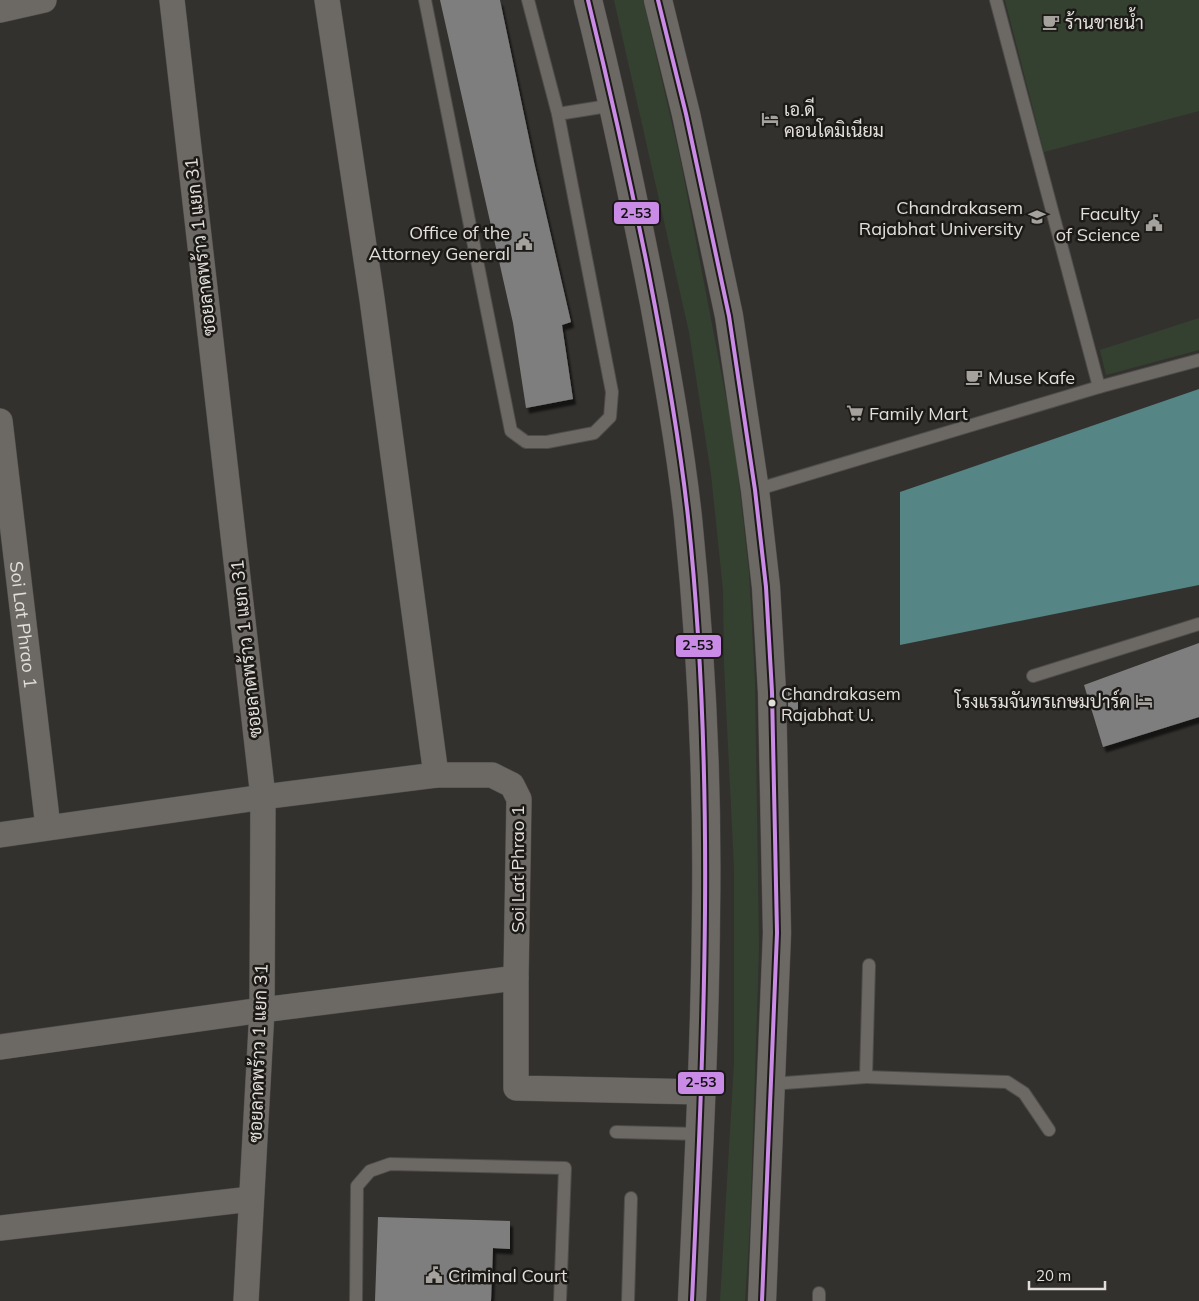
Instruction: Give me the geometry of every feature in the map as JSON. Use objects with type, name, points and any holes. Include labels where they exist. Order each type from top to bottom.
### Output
[{"type":"main road","points":[[588,0],[614,105],[668,375],[688,515],[705,769],[706,911],[702,1092],[692,1301]]},
{"type":"main road","points":[[658,0],[686,114],[729,316],[755,490],[766,587],[772,692],[777,933],[762,1301]]},
{"type":"street","points":[[0,10],[44,0]]},
{"type":"street","name":"ซอยลาดพร้าว 1 แยก 31","points":[[172,0],[263,797],[262,1010],[246,1301]]},
{"type":"street","points":[[327,0],[372,299],[436,775]]},
{"type":"street","name":"Soi Lat Phrao 1","points":[[0,421],[48,827]]},
{"type":"street","name":"Soi Lat Phrao 1","points":[[0,835],[263,797],[436,775],[492,775],[512,785],[519,799],[516,1088],[702,1092]]},
{"type":"street","points":[[0,1047],[262,1010],[516,978]]},
{"type":"street","points":[[0,1228],[251,1199]]},
{"type":"lane","points":[[425,0],[511,431],[526,442],[547,442],[594,433],[610,417],[612,392],[558,114],[528,0]]},
{"type":"lane","points":[[996,0],[1099,386]]},
{"type":"lane","points":[[558,114],[614,105]]},
{"type":"lane","points":[[755,490],[1099,386],[1199,360]]},
{"type":"lane","points":[[1032,676],[1199,624]]},
{"type":"lane","points":[[866,1077],[869,965]]},
{"type":"lane","points":[[771,1084],[866,1077],[1007,1082],[1024,1093],[1049,1130]]},
{"type":"lane","points":[[616,1132],[700,1134]]},
{"type":"lane","points":[[356,1301],[357,1186],[370,1171],[390,1164],[564,1168],[560,1301]]},
{"type":"lane","points":[[628,1301],[631,1198]]},
{"type":"green space","points":[[614,0],[643,0],[680,158],[734,439],[749,572],[755,683],[759,949],[750,1225],[745,1301],[720,1301],[734,1063],[734,867],[724,664],[723,590],[711,474],[689,332]]},
{"type":"green space","points":[[1005,0],[1199,0],[1199,111],[1044,152]]},
{"type":"green space","points":[[1199,318],[1199,350],[1106,375],[1100,350]]},
{"type":"water","points":[[1199,389],[1199,585],[900,645],[900,492]]},
{"type":"building","name":"Office of the Attorney General","points":[[440,0],[500,0],[534,162],[571,322],[562,325],[573,399],[526,408],[513,323]]},
{"type":"building","name":"โรงแรมจันทรเกษมปาร์ค","points":[[1199,643],[1199,717],[1103,747],[1084,685]]},
{"type":"building","points":[[798,691],[798,713],[788,713],[788,692]]},
{"type":"building","name":"Criminal Court","points":[[378,1217],[510,1221],[510,1249],[493,1248],[491,1301],[375,1301]]},
{"type":"transit line","name":"2-53","points":[[588,0],[634,202],[676,424],[688,517],[697,615],[705,811],[705,909],[692,1301]]},
{"type":"transit line","name":"2-53","points":[[658,0],[686,114],[729,316],[755,490],[766,587],[772,692],[777,933],[762,1301]]},
{"type":"place","name":"ร้านขายน้ำ","points":[[1051,22]]},
{"type":"place","name":"เอ.ดี คอนโดมิเนียม","points":[[770,119]]},
{"type":"place","name":"Chandrakasem Rajabhat University","points":[[1037,217]]},
{"type":"place","name":"Faculty of Science","points":[[1154,223]]},
{"type":"place","name":"Office of the Attorney General","points":[[524,242]]},
{"type":"place","name":"Muse Kafe","points":[[974,377]]},
{"type":"place","name":"Family Mart","points":[[855,413]]},
{"type":"place","name":"โรงแรมจันทรเกษมปาร์ค","points":[[1144,701]]},
{"type":"place","name":"Chandrakasem Rajabhat U.","points":[[772,703]]},
{"type":"place","name":"Criminal Court","points":[[434,1275]]}]
